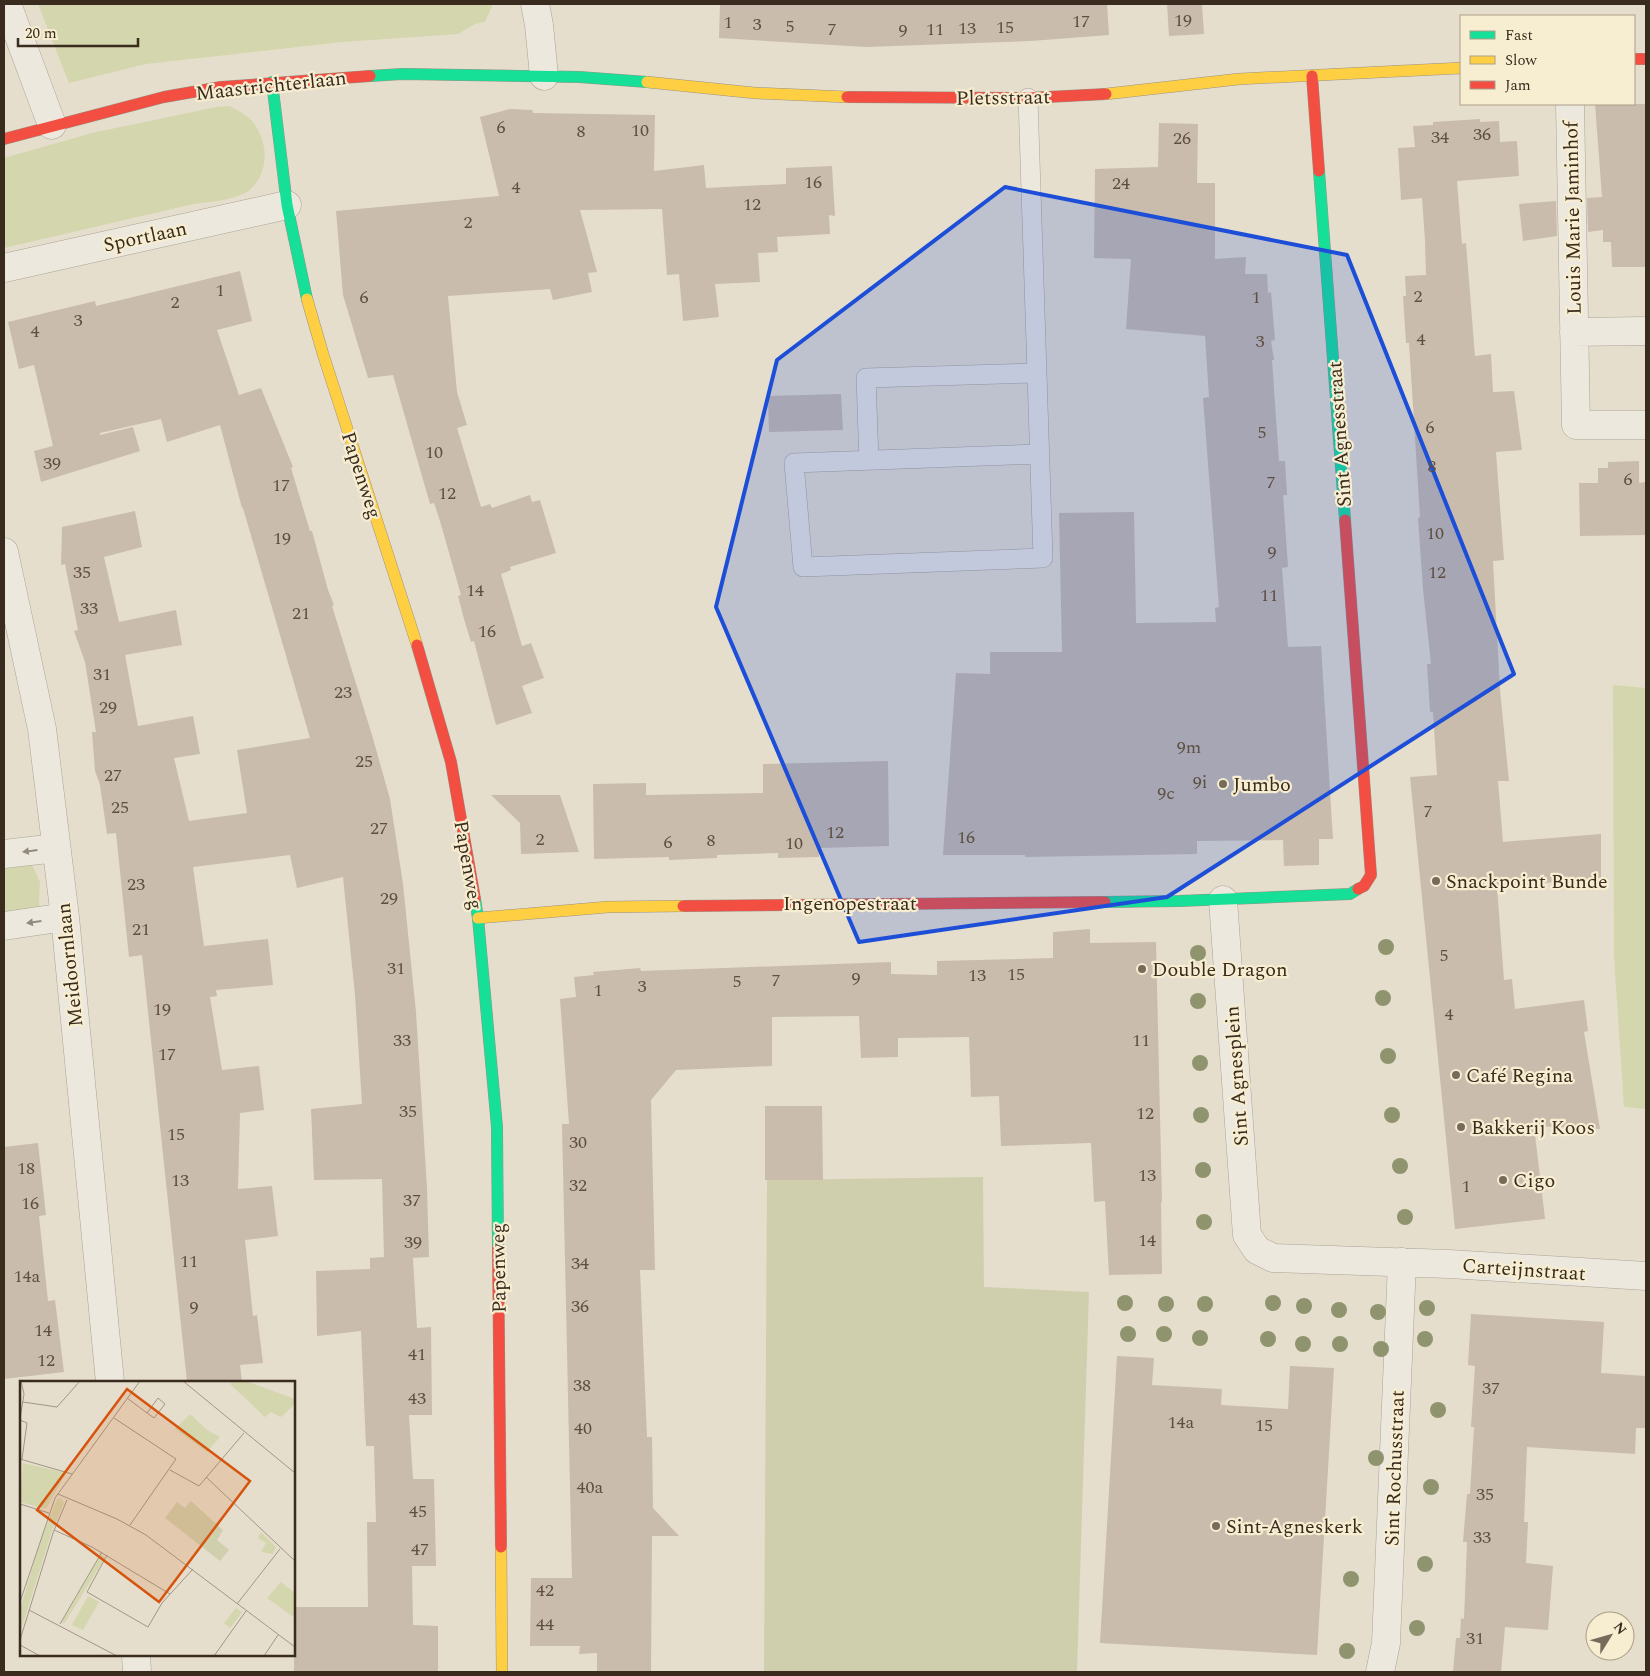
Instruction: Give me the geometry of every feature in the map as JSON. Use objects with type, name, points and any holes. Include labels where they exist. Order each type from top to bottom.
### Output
[{"type":"street","points":[[7,4],[52,125]]},
{"type":"street","points":[[535,4],[544,76]]},
{"type":"street","name":"Pletsstraat","points":[[544,76],[640,81],[755,93],[869,98],[1028,98],[1116,93],[1239,79],[1460,68]]},
{"type":"street","name":"Maastrichterlaan","points":[[4,139],[164,97],[220,87],[402,74],[544,76]]},
{"type":"street","name":"Sint Agnesstraat","points":[[1223,900],[1350,894],[1364,886],[1371,875],[1312,76]]},
{"type":"street","name":"Papenweg","points":[[272,82],[286,205],[312,317],[413,631],[451,762],[478,918],[497,1128],[502,1672]]},
{"type":"street","name":"Louis Marie Jaminhof","points":[[1570,105],[1576,425],[1646,425]]},
{"type":"street","name":"Sportlaan","points":[[4,268],[286,205]]},
{"type":"street","name":"Louis Marie Jaminhof","points":[[1574,332],[1646,331]]},
{"type":"street","name":"Meidoornlaan","points":[[4,552],[42,729],[65,917],[110,1381]]},
{"type":"street","points":[[4,854],[56,848]]},
{"type":"street","name":"Ingenopestraat","points":[[478,918],[618,906],[1223,900]]},
{"type":"street","name":"Sint Agnesplein","points":[[1223,900],[1247,1235],[1257,1250],[1273,1258],[1402,1262]]},
{"type":"street","points":[[4,926],[65,917]]},
{"type":"street","name":"Carteijnstraat","points":[[1402,1262],[1646,1276]]},
{"type":"street","name":"Sint Rochusstraat","points":[[1380,1672],[1386,1643],[1402,1262]]},
{"type":"street","points":[[136,1656],[137,1672]]},
{"type":"lane","points":[[1028,98],[1040,454],[1043,558],[803,567],[794,463],[1040,454]]},
{"type":"lane","points":[[869,460],[866,378],[1037,373]]},
{"type":"highlighted area","points":[[1005,187],[1347,255],[1514,674],[1167,897],[859,942],[716,607],[777,360]]},
{"type":"green space","points":[[38,4],[493,4],[485,22],[475,24],[458,34],[342,42],[146,64],[69,83]]},
{"type":"green space","points":[[229,106],[243,113],[253,122],[264,147],[265,159],[262,172],[256,183],[248,191],[227,199],[189,205],[4,248],[4,158],[92,133],[216,107]]},
{"type":"green space","points":[[1613,685],[1646,688],[1646,1109],[1624,1107],[1614,957]]},
{"type":"green space","points":[[32,865],[40,882],[40,909],[4,915],[4,869]]},
{"type":"green space","points":[[983,1177],[984,1287],[1089,1292],[1077,1672],[764,1672],[767,1180]]},
{"type":"building","points":[[720,4],[1107,4],[1109,35],[1031,41],[866,47],[719,38]]},
{"type":"building","points":[[1167,4],[1202,4],[1204,34],[1169,36]]},
{"type":"building","points":[[1646,104],[1646,267],[1612,267],[1611,242],[1603,242],[1603,230],[1588,232],[1587,198],[1602,197],[1595,105]]},
{"type":"building","points":[[510,109],[532,110],[533,113],[655,115],[654,171],[704,165],[706,188],[786,184],[786,168],[832,166],[835,216],[829,215],[830,234],[777,237],[778,252],[758,253],[760,282],[715,284],[719,317],[683,321],[679,274],[667,275],[662,209],[580,210],[597,272],[588,273],[592,292],[553,300],[550,289],[448,296],[457,392],[467,425],[457,428],[481,507],[490,504],[492,508],[530,495],[532,502],[540,500],[556,553],[510,567],[511,570],[501,574],[522,646],[531,643],[544,678],[522,686],[532,713],[496,725],[474,641],[471,642],[464,619],[458,596],[461,595],[440,521],[434,503],[430,504],[393,375],[368,378],[343,295],[336,211],[499,196],[480,117]]},
{"type":"building","points":[[1480,119],[1480,122],[1499,121],[1500,142],[1517,141],[1519,176],[1457,181],[1462,244],[1466,243],[1475,356],[1491,354],[1493,392],[1514,391],[1522,450],[1496,452],[1504,560],[1493,561],[1500,690],[1509,781],[1498,781],[1503,842],[1601,834],[1601,878],[1497,887],[1504,980],[1512,979],[1515,1009],[1584,1000],[1588,1031],[1584,1032],[1600,1129],[1534,1126],[1545,1219],[1455,1229],[1410,777],[1437,775],[1433,712],[1430,712],[1427,664],[1431,664],[1418,518],[1420,517],[1409,343],[1406,343],[1403,296],[1406,296],[1405,276],[1426,275],[1425,241],[1422,198],[1401,200],[1398,148],[1415,147],[1413,126],[1433,125],[1433,122]]},
{"type":"building","points":[[1159,123],[1198,124],[1197,183],[1215,183],[1215,259],[1246,257],[1245,274],[1267,274],[1268,293],[1271,292],[1275,340],[1271,341],[1274,360],[1272,360],[1279,461],[1285,461],[1287,495],[1283,495],[1288,567],[1282,568],[1288,647],[1321,646],[1333,839],[1319,839],[1319,865],[1284,866],[1283,840],[1197,841],[1197,854],[1025,857],[1025,855],[943,855],[956,673],[990,674],[990,652],[1062,652],[1059,513],[1134,512],[1136,623],[1216,622],[1215,608],[1219,607],[1203,398],[1209,397],[1205,336],[1126,329],[1131,259],[1094,258],[1095,169],[1158,167]]},
{"type":"building","points":[[1556,201],[1557,236],[1523,241],[1519,204]]},
{"type":"building","points":[[240,271],[252,321],[217,330],[239,395],[261,388],[293,467],[291,468],[310,531],[312,531],[334,605],[332,606],[390,799],[403,884],[416,1012],[427,1188],[429,1257],[413,1258],[417,1328],[431,1327],[432,1415],[409,1415],[413,1479],[434,1479],[436,1566],[412,1566],[413,1625],[438,1626],[438,1672],[294,1672],[295,1607],[368,1607],[367,1522],[376,1522],[374,1446],[366,1446],[361,1331],[317,1336],[316,1271],[370,1269],[370,1258],[384,1257],[382,1179],[314,1180],[311,1109],[362,1104],[355,995],[343,877],[297,888],[290,855],[193,867],[204,946],[268,939],[273,985],[216,990],[217,996],[210,997],[222,1070],[259,1066],[264,1110],[240,1113],[238,1189],[272,1186],[278,1236],[245,1240],[253,1316],[257,1315],[263,1363],[240,1365],[242,1381],[187,1381],[142,955],[129,957],[116,833],[107,834],[100,785],[95,771],[92,732],[96,732],[85,662],[74,631],[78,630],[65,564],[61,565],[62,527],[135,511],[142,547],[104,557],[119,622],[176,610],[182,645],[125,655],[138,726],[193,716],[200,754],[174,758],[189,821],[247,813],[237,750],[310,738],[242,508],[220,425],[167,442],[161,419],[100,433],[100,435],[133,427],[140,451],[41,482],[34,451],[53,446],[34,365],[19,369],[8,322],[95,301],[96,306]]},
{"type":"building","points":[[841,394],[843,430],[769,432],[768,396]]},
{"type":"building","points":[[1639,461],[1639,483],[1646,482],[1646,535],[1580,536],[1579,483],[1598,483],[1598,468],[1608,468],[1608,462]]},
{"type":"building","points":[[888,761],[889,846],[819,848],[819,857],[778,858],[778,853],[717,855],[717,858],[669,860],[669,857],[594,859],[593,784],[646,783],[646,795],[763,793],[763,764]]},
{"type":"building","points":[[491,795],[560,795],[579,852],[521,854],[520,823]]},
{"type":"building","points":[[1090,929],[1090,943],[1156,942],[1162,1274],[1109,1275],[1105,1201],[1094,1202],[1091,1143],[1001,1146],[999,1096],[971,1097],[969,1037],[898,1038],[898,1057],[861,1058],[859,1016],[772,1017],[772,1066],[676,1070],[651,1100],[655,1270],[640,1270],[647,1437],[652,1437],[653,1508],[679,1536],[652,1536],[651,1672],[597,1672],[597,1653],[579,1654],[580,1646],[530,1646],[531,1578],[572,1578],[562,1124],[569,1124],[560,999],[576,997],[574,977],[594,975],[593,972],[640,968],[641,971],[891,962],[891,974],[937,975],[937,961],[1053,958],[1053,932]]},
{"type":"building","points":[[765,1106],[822,1106],[823,1180],[765,1180]]},
{"type":"building","points":[[38,1143],[46,1215],[39,1216],[48,1301],[55,1300],[64,1372],[4,1379],[4,1147]]},
{"type":"building","points":[[1471,1314],[1604,1322],[1601,1373],[1646,1376],[1646,1428],[1636,1428],[1635,1454],[1527,1447],[1524,1522],[1528,1522],[1526,1563],[1553,1566],[1548,1630],[1505,1627],[1501,1672],[1453,1672],[1456,1638],[1460,1638],[1461,1618],[1464,1619],[1467,1542],[1463,1542],[1467,1494],[1470,1494],[1474,1427],[1471,1427],[1475,1366],[1468,1365]]},
{"type":"building","name":"Sint-Agneskerk","points":[[1117,1356],[1154,1358],[1152,1385],[1222,1389],[1221,1405],[1288,1409],[1290,1366],[1334,1368],[1317,1655],[1100,1643]]},
{"type":"traffic: fast","points":[[370,76],[402,74],[579,77],[647,82]]},
{"type":"traffic: fast","points":[[272,82],[287,205],[307,299]]},
{"type":"traffic: fast","points":[[1319,171],[1345,520]]},
{"type":"traffic: fast","points":[[1105,902],[1350,894],[1358,889]]},
{"type":"traffic: fast","points":[[475,899],[497,1127],[498,1248]]},
{"type":"traffic: slow","points":[[1106,94],[1239,79],[1460,68]]},
{"type":"traffic: slow","points":[[647,82],[755,93],[847,97]]},
{"type":"traffic: slow","points":[[307,299],[417,645]]},
{"type":"traffic: slow","points":[[478,918],[608,907],[683,906]]},
{"type":"traffic: slow","points":[[501,1547],[502,1672]]},
{"type":"traffic: jam","points":[[1635,59],[1646,59]]},
{"type":"traffic: jam","points":[[4,139],[164,97],[221,87],[370,76]]},
{"type":"traffic: jam","points":[[1312,76],[1319,171]]},
{"type":"traffic: jam","points":[[847,97],[1028,98],[1106,94]]},
{"type":"traffic: jam","points":[[1345,520],[1371,875],[1364,886],[1358,889]]},
{"type":"traffic: jam","points":[[417,645],[451,762],[475,899]]},
{"type":"traffic: jam","points":[[683,906],[1105,902]]},
{"type":"traffic: jam","points":[[498,1248],[501,1547]]},
{"type":"place","name":"Jumbo","points":[[1223,784]]},
{"type":"place","name":"Snackpoint Bunde","points":[[1436,881]]},
{"type":"place","name":"Double Dragon","points":[[1142,969]]},
{"type":"place","name":"Café Regina","points":[[1456,1075]]},
{"type":"place","name":"Bakkerij Koos","points":[[1461,1127]]},
{"type":"place","name":"Cigo","points":[[1503,1180]]},
{"type":"place","name":"Sint-Agneskerk","points":[[1216,1526]]}]
